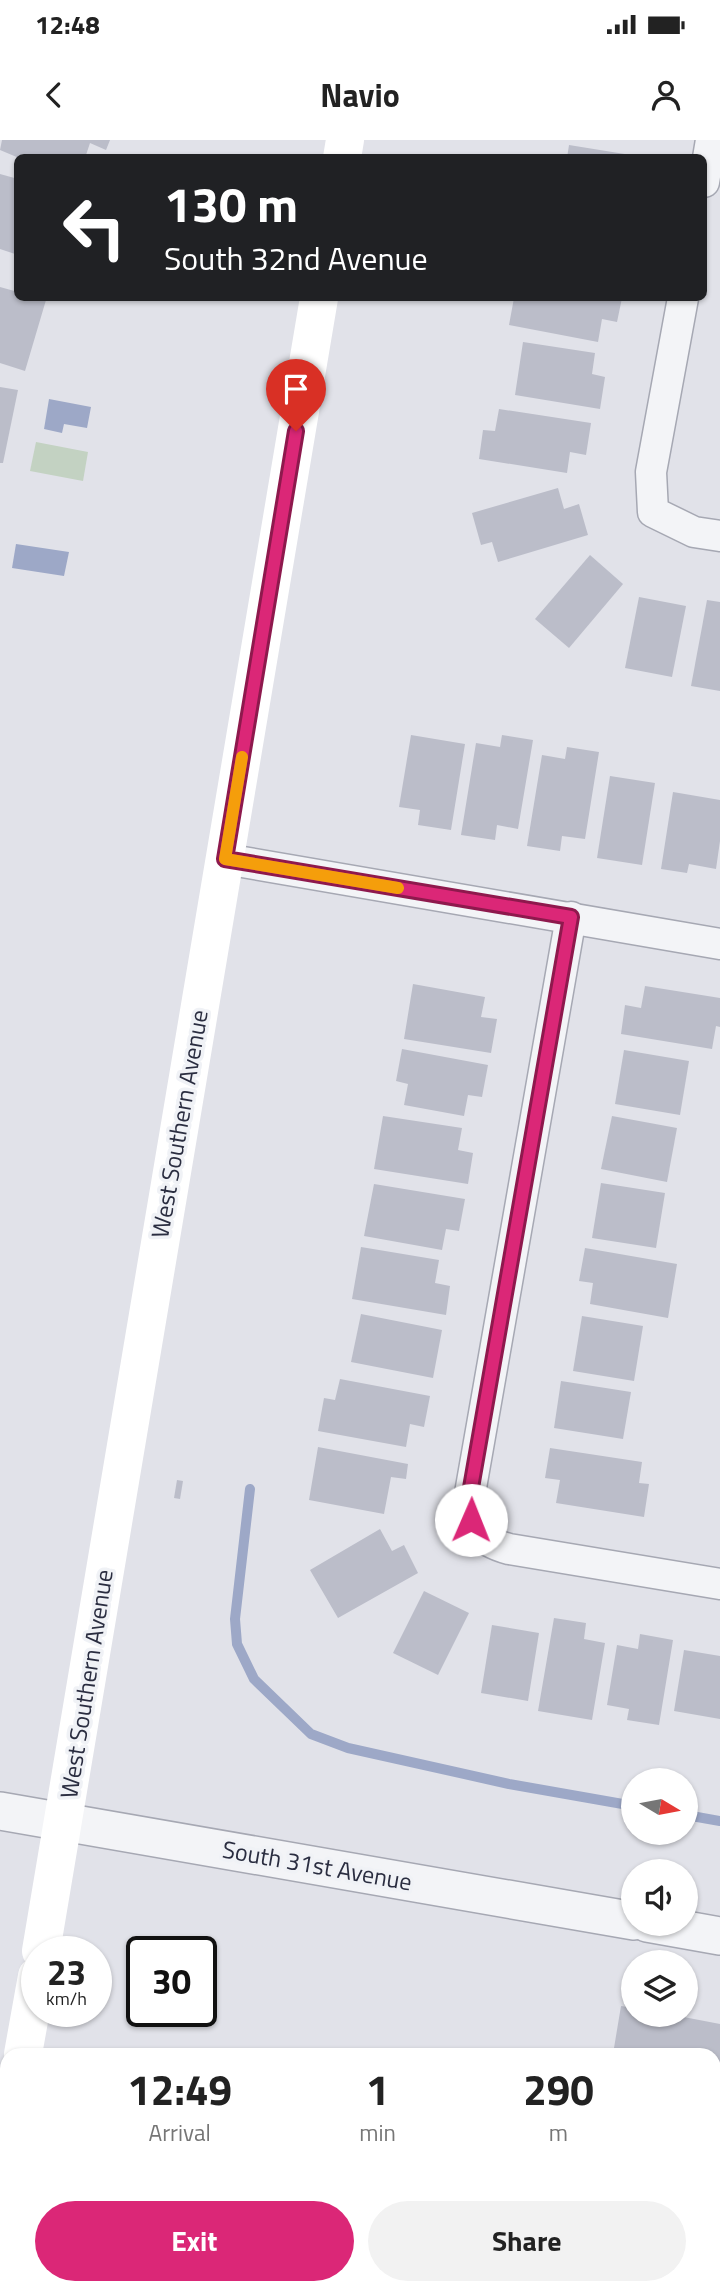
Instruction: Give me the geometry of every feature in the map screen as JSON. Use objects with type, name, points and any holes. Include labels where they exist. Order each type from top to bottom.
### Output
[{"type":"main road","name":"West Southern Avenue","points":[[44,1936],[318,301]]},
{"type":"main road","points":[[24,2048],[28,2027]]},
{"type":"street","points":[[707,164],[711,140]]},
{"type":"street","points":[[682,301],[651,472],[653,512],[694,532],[720,537]]},
{"type":"street","points":[[225,859],[720,944]]},
{"type":"street","points":[[571,917],[469,1499],[471,1520],[480,1535],[492,1545],[720,1584]]},
{"type":"street","name":"South 31st Avenue","points":[[0,1811],[621,1919]]},
{"type":"street","points":[[698,1932],[720,1936]]},
{"type":"green space","points":[[36,442],[88,452],[83,481],[30,471]]},
{"type":"water","points":[[49,399],[91,407],[87,428],[64,424],[62,433],[44,429]]},
{"type":"water","points":[[16,544],[69,552],[64,576],[12,568]]},
{"type":"building","points":[[2,140],[110,140],[106,150],[90,143],[86,154],[14,156],[0,150]]},
{"type":"building","points":[[569,145],[625,154],[568,154]]},
{"type":"building","points":[[0,174],[14,178],[14,254],[0,249]]},
{"type":"building","points":[[0,287],[14,291],[14,301],[46,301],[25,371],[0,363]]},
{"type":"building","points":[[513,301],[621,301],[617,322],[602,319],[598,342],[509,325]]},
{"type":"building","points":[[523,342],[595,353],[592,374],[605,377],[600,409],[515,395]]},
{"type":"building","points":[[0,387],[18,390],[3,463],[0,463]]},
{"type":"building","points":[[499,409],[591,423],[586,455],[570,452],[567,473],[479,459],[483,430],[495,431]]},
{"type":"building","points":[[558,488],[564,509],[579,504],[588,535],[498,562],[492,542],[481,545],[472,513]]},
{"type":"building","points":[[590,555],[623,584],[569,648],[535,619]]},
{"type":"building","points":[[639,597],[686,606],[672,677],[625,668]]},
{"type":"building","points":[[707,600],[720,602],[720,691],[691,686]]},
{"type":"building","points":[[411,735],[465,744],[451,830],[418,825],[420,810],[399,807]]},
{"type":"building","points":[[502,735],[533,740],[518,829],[497,825],[495,840],[461,835],[476,743],[500,747]]},
{"type":"building","points":[[567,747],[599,752],[585,839],[562,836],[560,851],[527,846],[542,755],[565,759]]},
{"type":"building","points":[[610,776],[655,783],[642,865],[597,858]]},
{"type":"building","points":[[673,792],[720,800],[720,841],[716,869],[689,864],[687,873],[661,869]]},
{"type":"building","points":[[413,984],[485,997],[481,1017],[497,1019],[491,1053],[404,1039]]},
{"type":"building","points":[[645,986],[720,998],[720,1027],[716,1026],[712,1049],[621,1034],[625,1005],[641,1008]]},
{"type":"building","points":[[402,1049],[488,1065],[482,1097],[468,1095],[464,1116],[404,1105],[408,1084],[396,1081]]},
{"type":"building","points":[[624,1050],[689,1061],[680,1115],[615,1104]]},
{"type":"building","points":[[383,1116],[462,1128],[458,1150],[473,1153],[468,1184],[374,1169]]},
{"type":"building","points":[[612,1116],[677,1128],[667,1182],[601,1169]]},
{"type":"building","points":[[601,1183],[665,1193],[656,1248],[592,1238]]},
{"type":"building","points":[[374,1184],[465,1199],[459,1231],[446,1229],[442,1250],[364,1236]]},
{"type":"building","points":[[361,1247],[439,1260],[435,1283],[450,1286],[446,1315],[352,1299]]},
{"type":"building","points":[[585,1248],[677,1264],[668,1318],[590,1304],[593,1283],[579,1281]]},
{"type":"building","points":[[361,1314],[442,1330],[433,1378],[351,1362]]},
{"type":"building","points":[[582,1316],[643,1326],[634,1381],[573,1371]]},
{"type":"building","points":[[340,1379],[430,1396],[424,1427],[410,1424],[406,1447],[318,1431],[324,1398],[335,1400]]},
{"type":"building","points":[[561,1381],[631,1392],[623,1439],[554,1428]]},
{"type":"building","points":[[318,1447],[408,1464],[406,1479],[391,1477],[384,1514],[309,1500]]},
{"type":"building","points":[[550,1448],[642,1462],[639,1483],[649,1484],[644,1517],[556,1503],[560,1480],[545,1478]]},
{"type":"building","points":[[177,1480],[183,1481],[180,1499],[174,1498]]},
{"type":"building","points":[[380,1529],[392,1551],[404,1545],[418,1573],[338,1618],[310,1570]]},
{"type":"building","points":[[424,1591],[469,1613],[438,1675],[393,1653]]},
{"type":"building","points":[[554,1618],[586,1623],[584,1639],[605,1643],[592,1720],[538,1711]]},
{"type":"building","points":[[492,1625],[539,1633],[528,1701],[481,1693]]},
{"type":"building","points":[[640,1634],[673,1640],[659,1725],[627,1720],[629,1709],[607,1705],[617,1645],[638,1649]]},
{"type":"building","points":[[684,1650],[720,1656],[720,1719],[674,1711]]},
{"type":"building","points":[[621,2006],[621,2027],[698,2027],[698,2020],[720,2024],[720,2048],[614,2048]]},
{"type":"waterway","points":[[250,1489],[235,1619],[237,1644],[254,1679],[311,1734],[348,1748],[509,1784],[621,1804]]},
{"type":"waterway","points":[[698,1817],[720,1821]]},
{"type":"slow traffic","points":[[242,757],[225,859],[398,888]]},
{"type":"route","points":[[296,431],[225,859],[571,917],[469,1499],[471,1520]]}]
